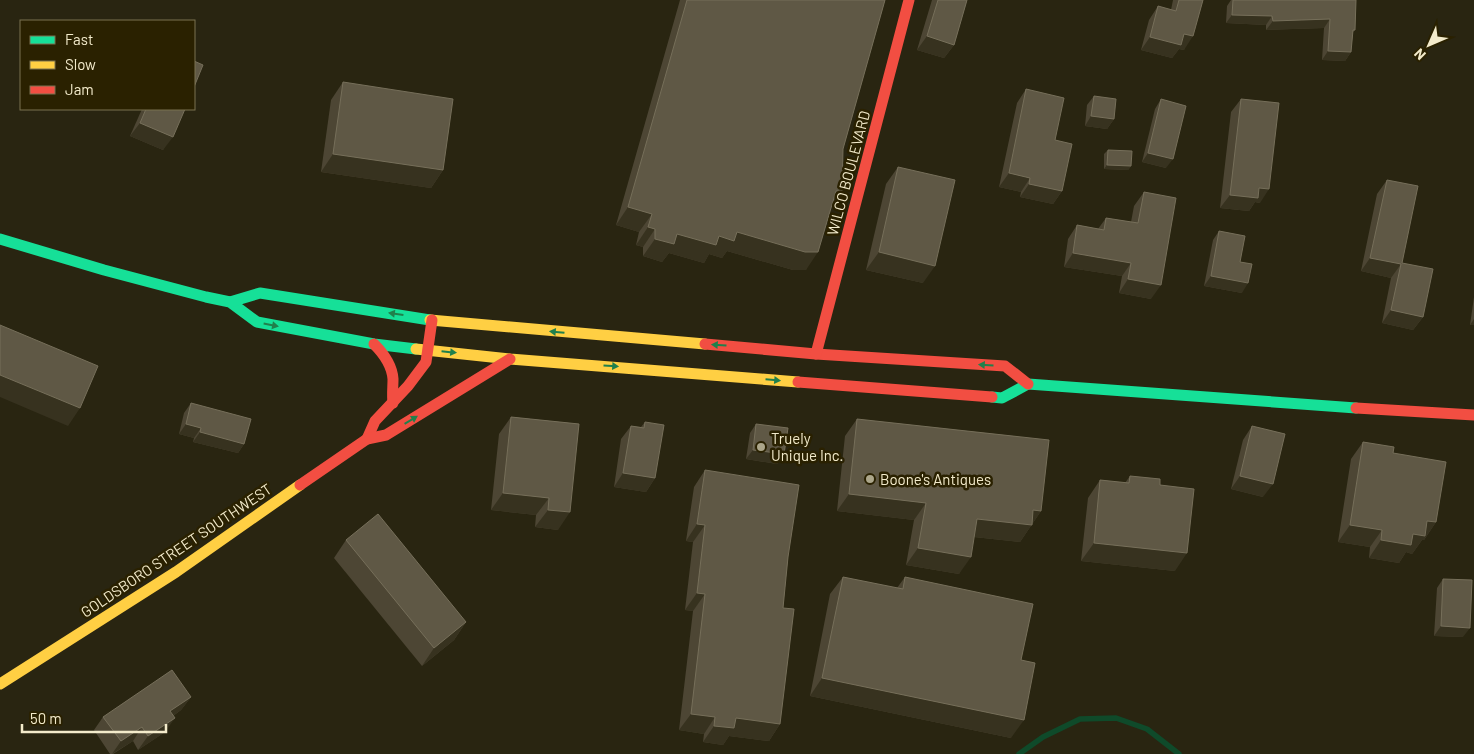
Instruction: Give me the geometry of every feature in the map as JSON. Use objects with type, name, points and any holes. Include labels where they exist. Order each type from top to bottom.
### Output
[{"type":"main road","name":"WILCO BOULEVARD","points":[[816,354],[909,0]]},
{"type":"main road","points":[[0,239],[104,270],[230,302],[257,322],[374,344],[510,359],[1002,398],[1028,384],[1290,404],[1474,415]]},
{"type":"main road","points":[[230,302],[260,293],[432,320],[816,354],[1005,366],[1028,384]]},
{"type":"main road","name":"GOLDSBORO STREET SOUTHWEST","points":[[367,439],[374,421],[393,403],[423,366],[428,350],[432,320]]},
{"type":"main road","points":[[374,344],[383,354],[391,370],[393,378],[391,393],[393,403]]},
{"type":"main road","name":"GOLDSBORO STREET SOUTHWEST","points":[[0,684],[176,572],[304,481],[367,439],[386,435],[510,359]]},
{"type":"building","points":[[687,0],[885,0],[843,149],[842,191],[836,191],[818,252],[805,252],[737,232],[734,241],[719,236],[716,245],[677,234],[674,244],[655,239],[655,229],[648,227],[652,214],[628,207]]},
{"type":"building","points":[[938,0],[967,0],[954,45],[927,36]]},
{"type":"building","points":[[1179,0],[1203,0],[1193,36],[1184,34],[1181,45],[1150,37],[1158,6],[1176,11]]},
{"type":"building","points":[[1233,0],[1356,0],[1355,30],[1353,30],[1351,52],[1328,51],[1330,19],[1273,21],[1272,16],[1232,15]]},
{"type":"building","points":[[195,61],[203,65],[195,85]]},
{"type":"building","points":[[343,82],[453,99],[443,170],[333,154]]},
{"type":"building","points":[[1026,89],[1064,98],[1055,140],[1072,144],[1062,191],[1029,184],[1030,178],[1009,173]]},
{"type":"building","points":[[1094,96],[1116,99],[1114,119],[1091,116]]},
{"type":"building","points":[[1161,99],[1186,106],[1173,159],[1148,153]]},
{"type":"building","points":[[1241,99],[1279,103],[1269,189],[1259,188],[1258,198],[1230,195]]},
{"type":"building","points":[[146,110],[185,110],[173,137],[140,123]]},
{"type":"building","points":[[1108,150],[1132,151],[1131,166],[1107,165]]},
{"type":"building","points":[[898,167],[955,180],[935,266],[879,252]]},
{"type":"building","points":[[1387,180],[1418,186],[1402,263],[1433,269],[1423,317],[1391,310],[1401,264],[1370,258]]},
{"type":"building","points":[[1144,192],[1176,198],[1161,285],[1128,279],[1131,263],[1073,253],[1077,225],[1104,230],[1106,218],[1138,223]]},
{"type":"building","points":[[1219,231],[1245,236],[1240,262],[1252,264],[1248,283],[1211,276]]},
{"type":"building","points":[[0,325],[98,366],[80,408],[0,375]]},
{"type":"building","points":[[191,403],[251,419],[244,444],[200,432],[201,428],[186,424]]},
{"type":"building","points":[[511,417],[579,424],[570,512],[548,510],[549,498],[503,493]]},
{"type":"building","points":[[857,419],[1049,440],[1041,511],[1033,510],[1032,525],[977,519],[971,557],[918,548],[926,503],[849,494]]},
{"type":"building","points":[[645,422],[664,425],[655,478],[623,473],[631,426],[644,428]]},
{"type":"building","points":[[756,424],[788,428],[784,454],[753,450]]},
{"type":"building","points":[[1252,426],[1285,434],[1273,484],[1240,476]]},
{"type":"building","points":[[1363,442],[1394,447],[1393,453],[1446,462],[1436,522],[1427,521],[1425,536],[1413,534],[1411,545],[1381,540],[1382,530],[1350,525]]},
{"type":"building","points":[[705,470],[799,485],[788,557],[783,608],[794,609],[780,724],[736,718],[734,728],[714,726],[715,717],[691,714],[705,594],[697,593],[705,525],[697,524]]},
{"type":"building","points":[[1130,476],[1160,479],[1160,485],[1194,489],[1187,553],[1094,543],[1100,480],[1129,483]]},
{"type":"building","points":[[378,514],[466,622],[434,648],[346,540]]},
{"type":"building","points":[[843,577],[903,589],[905,577],[1033,604],[1021,660],[1035,663],[1024,720],[822,678]]},
{"type":"building","points":[[1443,579],[1472,580],[1470,628],[1441,626]]},
{"type":"building","points":[[172,670],[191,697],[170,711],[175,718],[148,736],[142,727],[121,741],[103,717]]},
{"type":"waterway","points":[[1019,754],[1043,737],[1080,719],[1116,718],[1147,729],[1179,754]]},
{"type":"traffic: fast","points":[[0,239],[104,270],[230,302],[257,322],[374,344],[416,349]]},
{"type":"traffic: fast","points":[[230,302],[260,293],[430,320]]},
{"type":"traffic: fast","points":[[992,397],[1002,398],[1028,384],[1356,408]]},
{"type":"traffic: slow","points":[[430,320],[705,344]]},
{"type":"traffic: slow","points":[[416,349],[510,359],[798,382]]},
{"type":"traffic: slow","points":[[0,684],[176,572],[300,485]]},
{"type":"traffic: jam","points":[[816,354],[909,0]]},
{"type":"traffic: jam","points":[[367,439],[375,421],[408,386],[426,362],[432,320]]},
{"type":"traffic: jam","points":[[374,344],[384,355],[391,369],[393,403]]},
{"type":"traffic: jam","points":[[705,344],[816,354],[1005,366],[1028,384]]},
{"type":"traffic: jam","points":[[300,485],[367,439],[386,435],[510,359]]},
{"type":"traffic: jam","points":[[798,382],[992,397]]},
{"type":"traffic: jam","points":[[1356,408],[1474,415]]},
{"type":"place","name":"Truely Unique Inc.","points":[[761,447]]},
{"type":"place","name":"Boone's Antiques","points":[[870,479]]}]
